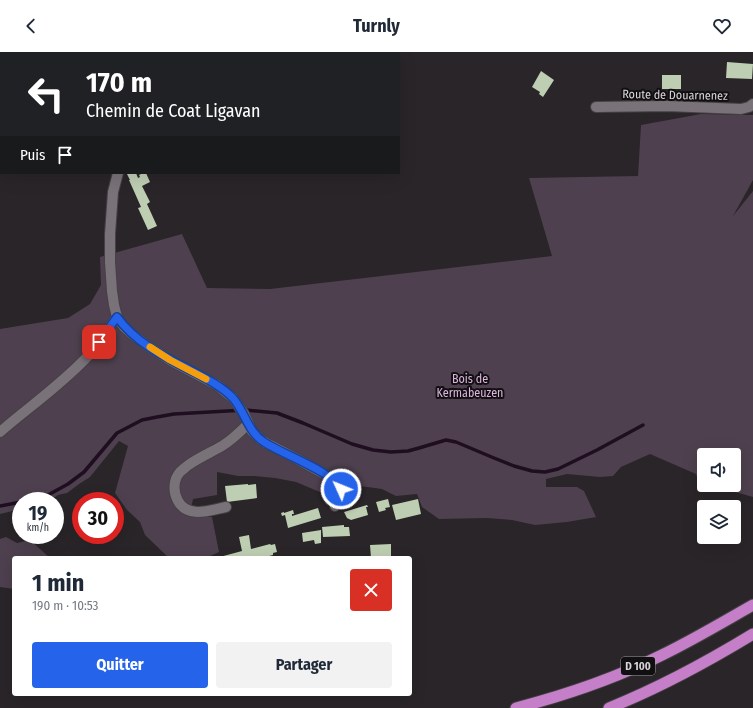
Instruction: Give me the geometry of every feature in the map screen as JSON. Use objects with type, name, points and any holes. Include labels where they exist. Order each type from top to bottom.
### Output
[{"type":"highway","name":"D 100","points":[[516,708],[554,698],[611,678],[655,659],[753,605]]},
{"type":"highway","name":"D 100","points":[[610,708],[632,699],[682,674],[753,634]]},
{"type":"street","name":"Route de Douarnenez","points":[[596,107],[667,106],[741,109],[749,108],[753,104]]},
{"type":"street","points":[[118,174],[113,192],[110,234],[112,291],[117,317],[124,327],[144,343],[170,360],[217,385],[233,398],[255,434],[266,443],[330,477],[340,485],[341,493],[335,506]]},
{"type":"street","points":[[0,432],[74,370],[88,356],[117,317]]},
{"type":"street","points":[[226,507],[196,513],[187,510],[182,507],[175,494],[175,482],[180,472],[195,460],[223,445],[238,434],[248,424]]},
{"type":"green space","name":"Bois de Kermabeuzen","points":[[701,114],[753,115],[753,180],[733,216],[753,191],[753,497],[735,492],[741,492],[741,448],[697,448],[697,476],[696,474],[650,454],[621,467],[613,476],[600,477],[567,474],[546,479],[546,487],[577,487],[584,491],[596,517],[535,525],[512,520],[487,518],[439,519],[422,507],[417,494],[396,496],[382,489],[360,486],[341,475],[327,495],[296,482],[275,478],[238,476],[217,472],[217,495],[193,499],[190,514],[212,517],[219,552],[210,556],[167,556],[145,535],[140,522],[124,506],[124,492],[115,492],[128,446],[119,441],[90,477],[67,493],[12,492],[12,511],[0,514],[0,329],[68,318],[90,304],[101,285],[100,257],[182,234],[207,288],[270,289],[552,256],[529,178],[638,176],[641,125]]},
{"type":"green space","points":[[6,537],[12,540],[12,544],[34,544],[48,556],[12,556],[12,589],[0,587],[0,539]]},
{"type":"building","points":[[727,62],[753,64],[752,79],[726,78]]},
{"type":"building","points":[[541,71],[554,80],[543,97],[539,94],[540,92],[532,87]]},
{"type":"building","points":[[662,75],[681,75],[681,89],[662,89]]},
{"type":"building","points":[[127,174],[136,174],[138,178],[141,174],[146,174],[150,182],[142,186],[150,202],[147,204],[157,226],[148,230],[138,208],[141,207]]},
{"type":"building","points":[[256,484],[257,498],[227,502],[225,486]]},
{"type":"building","points":[[388,499],[390,507],[379,512],[376,502]]},
{"type":"building","points":[[418,499],[421,514],[396,520],[392,505]]},
{"type":"building","points":[[367,505],[368,515],[351,520],[347,518],[344,512]]},
{"type":"building","points":[[318,508],[321,518],[288,528],[285,515],[282,516],[281,513],[293,510],[294,514],[292,514],[292,516]]},
{"type":"building","points":[[344,525],[344,527],[349,527],[350,536],[323,537],[322,527]]},
{"type":"building","points":[[321,530],[321,543],[315,544],[314,540],[303,542],[302,533]]},
{"type":"building","points":[[249,535],[251,549],[275,544],[277,552],[269,556],[223,556],[242,551],[239,537]]},
{"type":"building","points":[[391,544],[391,556],[371,556],[370,545]]},
{"type":"waterway","points":[[53,492],[68,484],[84,472],[117,433],[142,420],[174,414],[245,410],[277,413],[352,444],[373,450],[391,452],[408,451],[446,440],[456,442],[514,466],[532,471],[545,472],[558,469],[643,425]]},
{"type":"waterway","points":[[0,506],[12,504]]},
{"type":"slow traffic","points":[[150,347],[170,360],[206,379]]},
{"type":"route","points":[[99,342],[117,317],[124,327],[149,347],[217,385],[233,398],[240,407],[252,431],[260,439],[330,477],[340,485],[341,489]]}]
